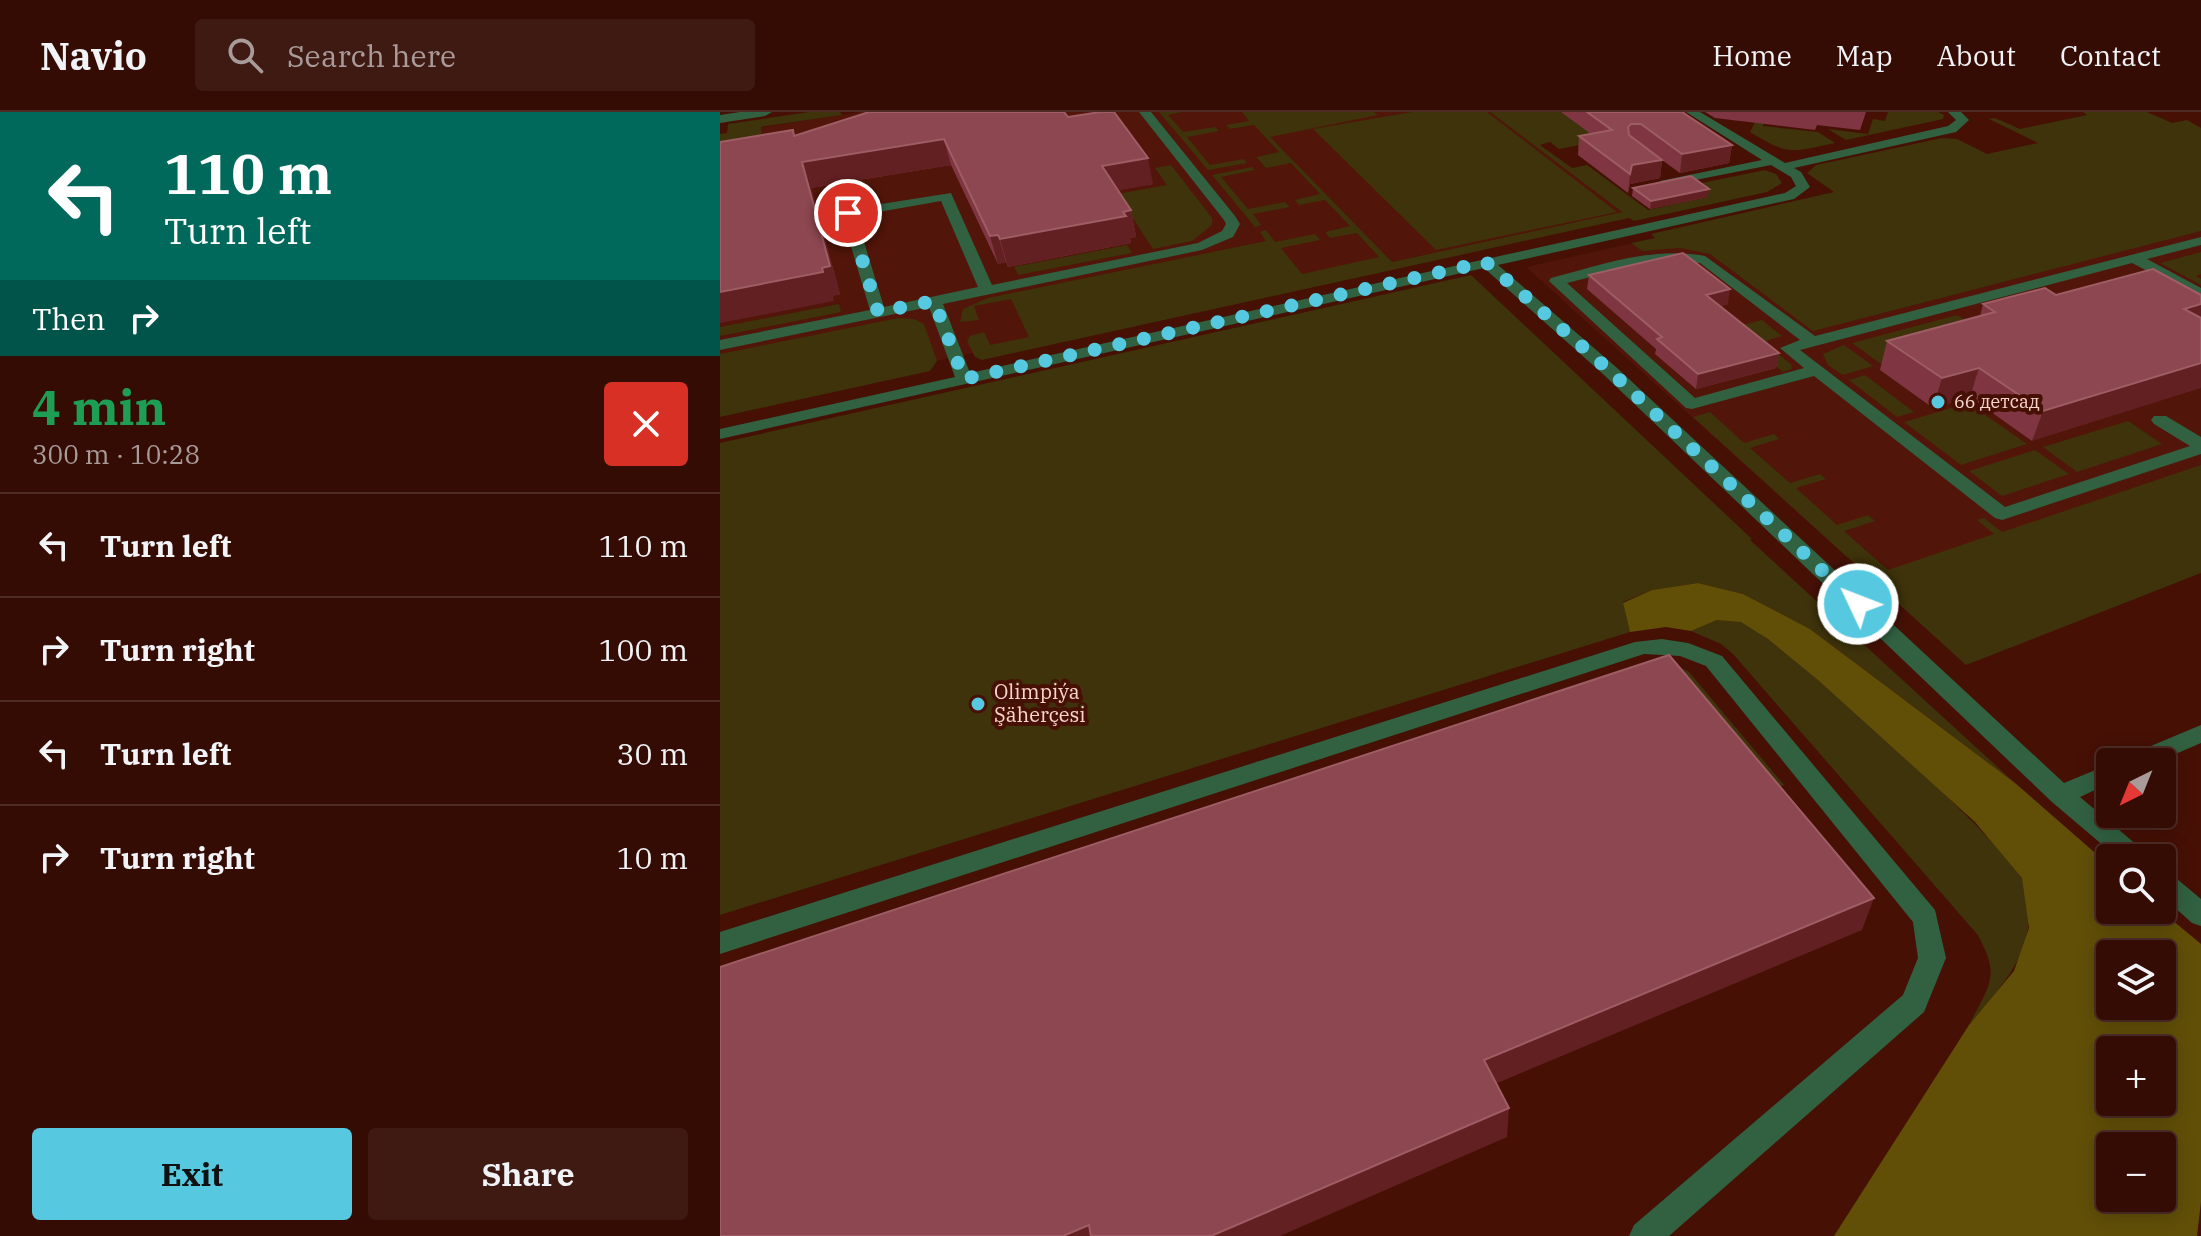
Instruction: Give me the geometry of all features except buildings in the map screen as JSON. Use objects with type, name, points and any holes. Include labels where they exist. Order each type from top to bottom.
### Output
[{"type":"street","points":[[720,119],[765,112]]},
{"type":"lane","points":[[720,345],[1202,246],[1228,234],[1233,224],[1230,219],[1145,112]]},
{"type":"lane","points":[[720,434],[1800,191],[1803,187],[1802,180],[1692,112]]},
{"type":"lane","points":[[1650,187],[1672,177],[1778,164],[1952,129],[1963,120],[1954,112]]},
{"type":"lane","points":[[878,312],[848,213],[946,196],[987,290]]},
{"type":"lane","points":[[2201,241],[1788,348],[2002,514],[2201,447]]},
{"type":"lane","points":[[1813,342],[1705,260],[1692,256],[1662,257],[1556,281],[1692,404],[1817,370]]},
{"type":"lane","points":[[2134,258],[2201,294]]},
{"type":"lane","points":[[1486,262],[1610,371],[2061,795],[2119,844]]},
{"type":"lane","points":[[934,301],[964,379]]},
{"type":"lane","points":[[2160,420],[2201,447]]},
{"type":"lane","points":[[720,943],[1643,647],[1665,645],[1691,650],[1714,661],[1926,918],[1932,958],[1914,1003],[1645,1236]]},
{"type":"lane","points":[[2167,748],[2201,733]]},
{"type":"lane","points":[[2061,795],[2096,779]]},
{"type":"lane","points":[[2176,893],[2201,915]]},
{"type":"shaded area","points":[[809,112],[840,112],[842,115],[761,127],[762,137],[720,143],[720,134],[727,133],[728,124]]},
{"type":"shaded area","points":[[860,112],[1490,112],[1622,212],[720,408],[720,134]]},
{"type":"shaded area","points":[[1159,112],[1182,112],[1168,115],[1183,132],[1215,127],[1219,131],[1187,137],[1210,165],[1244,159],[1247,163],[1208,170]]},
{"type":"shaded area","points":[[1242,112],[1374,112],[1378,115],[1270,137],[1392,262],[1622,212],[1490,112],[1607,112],[1639,133],[1559,149],[1550,142],[1540,145],[1572,168],[1587,165],[1648,210],[1708,197],[1692,185],[1765,170],[1776,174],[1782,183],[1767,192],[1634,221],[1629,218],[982,360],[975,357],[967,341],[970,336],[984,332],[990,345],[1029,337],[1011,299],[974,306],[979,320],[960,322],[963,309],[988,298],[1266,241],[1260,232],[1266,230],[1275,242],[1315,234],[1320,240],[1281,248],[1302,274],[1379,257],[1357,233],[1330,238],[1325,232],[1350,226],[1325,200],[1299,205],[1295,200],[1320,194],[1291,163],[1266,168],[1256,157],[1279,152],[1254,125],[1230,129],[1226,125],[1249,121]]},
{"type":"shaded area","points":[[1412,112],[1487,112],[1617,212],[1436,250],[1313,129]]},
{"type":"shaded area","points":[[1888,112],[1938,112],[1944,115],[1943,119],[1846,140],[1828,129],[1868,134],[1873,119],[1885,121]]},
{"type":"shaded area","points":[[2083,112],[2147,112],[2172,123],[2187,120],[2201,128],[2201,231],[1813,331],[1710,254],[1680,248],[1642,251],[1631,243],[1655,238],[1651,234],[1834,192],[1807,173],[1816,165],[1942,138],[1957,139],[1987,154],[2038,143],[1989,119],[1995,118],[2020,129],[2087,115]]},
{"type":"shaded area","points":[[1756,120],[1764,121],[1763,126],[1818,132],[1835,143],[1799,150],[1783,148],[1750,132]]},
{"type":"shaded area","name":"66 детсад","points":[[2057,149],[2201,214],[2201,538],[1933,635],[1526,267]]},
{"type":"shaded area","points":[[1171,165],[1212,218],[1212,225],[1192,241],[1153,249],[1117,194],[1167,185],[1155,168]]},
{"type":"shaded area","points":[[1252,167],[1255,170],[1221,177],[1248,209],[1285,202],[1290,207],[1253,214],[1261,225],[1255,227],[1212,175]]},
{"type":"shaded area","points":[[1127,245],[1132,253],[1018,275],[1014,267]]},
{"type":"shaded area","points":[[2201,252],[2201,274],[2196,276],[2201,279],[2201,285],[2160,263]]},
{"type":"shaded area","name":"Olimpiýa Şäherçesi","points":[[1471,275],[1750,540],[2015,783],[1810,629],[1743,594],[1698,583],[1652,590],[1623,602],[1630,632],[720,915],[720,443]]},
{"type":"shaded area","points":[[839,304],[841,312],[720,336],[720,327]]},
{"type":"shaded area","points":[[1957,315],[1968,322],[1934,350],[1881,364],[1852,343]]},
{"type":"shaded area","points":[[898,318],[914,319],[924,324],[937,361],[930,371],[720,417],[720,354]]},
{"type":"shaded area","points":[[1762,320],[1782,336],[1762,342],[1791,364],[1792,369],[1783,372],[1734,333],[1715,332]]},
{"type":"shaded area","points":[[1844,345],[1873,366],[1843,375],[1828,365],[1823,354]]},
{"type":"shaded area","points":[[1865,375],[1914,412],[1897,417],[1849,380]]},
{"type":"shaded area","points":[[1968,403],[2027,444],[1961,465],[1904,422]]},
{"type":"shaded area","points":[[1710,412],[1744,443],[1774,434],[1779,439],[1750,448],[1790,483],[1820,474],[1826,479],[1796,488],[1837,525],[1868,515],[1875,521],[1844,531],[1888,570],[1994,534],[1977,520],[1984,518],[2002,532],[2201,465],[2201,573],[1966,665],[1693,417]]},
{"type":"shaded area","points":[[2128,421],[2162,444],[2077,472],[2043,447]]},
{"type":"shaded area","points":[[2035,450],[2069,474],[2002,496],[1969,471]]},
{"type":"shaded area","points":[[1698,583],[1743,594],[1810,629],[2015,783],[2096,854],[2096,924],[2176,923],[2201,944],[2201,1202],[2197,1236],[1834,1236],[1969,1025],[2014,971],[2029,928],[2022,878],[1975,822],[1768,639],[1741,622],[1717,620],[1691,631],[1666,627],[1630,632],[1623,603],[1652,590]]},
{"type":"shaded area","points":[[1717,620],[1742,622],[1763,635],[1843,701],[1979,828],[2023,880],[2029,923],[2025,942],[2008,976],[1969,1025],[1987,989],[1991,970],[1977,934],[1733,654],[1721,644],[1691,631]]},
{"type":"shaded area","points":[[1675,665],[1689,672],[1784,785],[1765,792]]},
{"type":"place","name":"66 детсад","points":[[1938,402]]},
{"type":"place","name":"Olimpiýa Şäherçesi","points":[[978,704]]},
{"type":"route","points":[[848,213],[878,312],[934,301],[964,379],[1486,262],[1610,371],[1858,604]]}]
